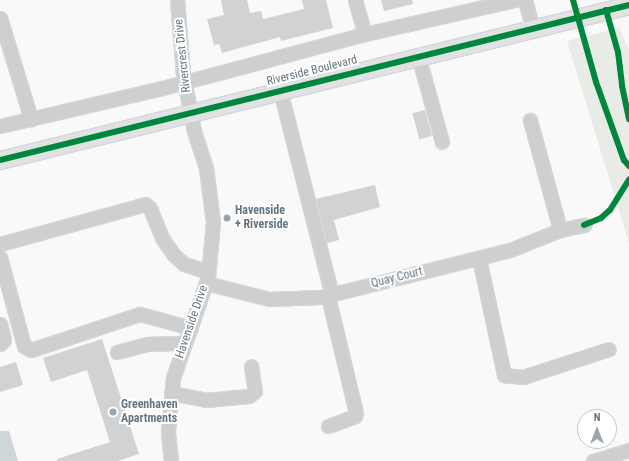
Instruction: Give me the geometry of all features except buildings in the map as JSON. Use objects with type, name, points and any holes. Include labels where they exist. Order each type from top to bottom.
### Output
[{"type":"main road","name":"Riverside Boulevard","points":[[0,160],[532,27],[629,5]]},
{"type":"street","name":"Rivercrest Drive","points":[[177,0],[184,82],[191,113]]},
{"type":"street","points":[[355,0],[365,34]]},
{"type":"street","points":[[0,126],[184,82],[365,34],[515,0]]},
{"type":"street","points":[[525,0],[532,27]]},
{"type":"street","points":[[0,18],[31,119]]},
{"type":"street","points":[[418,56],[442,142]]},
{"type":"street","points":[[280,90],[330,295],[356,413],[355,416],[328,426]]},
{"type":"street","name":"Havenside Drive","points":[[171,461],[168,431],[171,393],[184,343],[207,278],[212,248],[211,197],[191,113]]},
{"type":"street","points":[[530,120],[560,230]]},
{"type":"street","name":"Quay Court","points":[[0,244],[145,204],[150,208],[162,238],[173,254],[184,264],[207,278],[269,299],[295,300],[330,295],[510,250],[560,230],[584,225]]},
{"type":"street","points":[[0,257],[24,346],[31,350],[140,314],[190,328]]},
{"type":"street","points":[[479,258],[504,375],[523,377],[609,349]]},
{"type":"street","points":[[0,324],[4,340],[0,344]]},
{"type":"street","points":[[117,352],[147,344],[184,343]]},
{"type":"street","points":[[171,393],[206,400],[249,396],[255,391],[251,366]]},
{"type":"street","points":[[593,461],[629,450]]},
{"type":"shaded area","points":[[619,28],[629,49],[629,243],[567,41]]},
{"type":"shaded area","points":[[0,431],[9,431],[18,461],[0,461]]},
{"type":"cycle path","points":[[573,0],[596,82],[624,160],[629,166]]},
{"type":"cycle path","points":[[0,160],[629,5]]},
{"type":"cycle path","points":[[606,10],[618,52],[622,86],[629,119]]},
{"type":"cycle path","points":[[584,225],[601,218],[610,210],[629,180]]},
{"type":"place","name":"Havenside + Riverside","points":[[227,218]]},
{"type":"place","name":"Greenhaven Apartments","points":[[113,412]]}]
